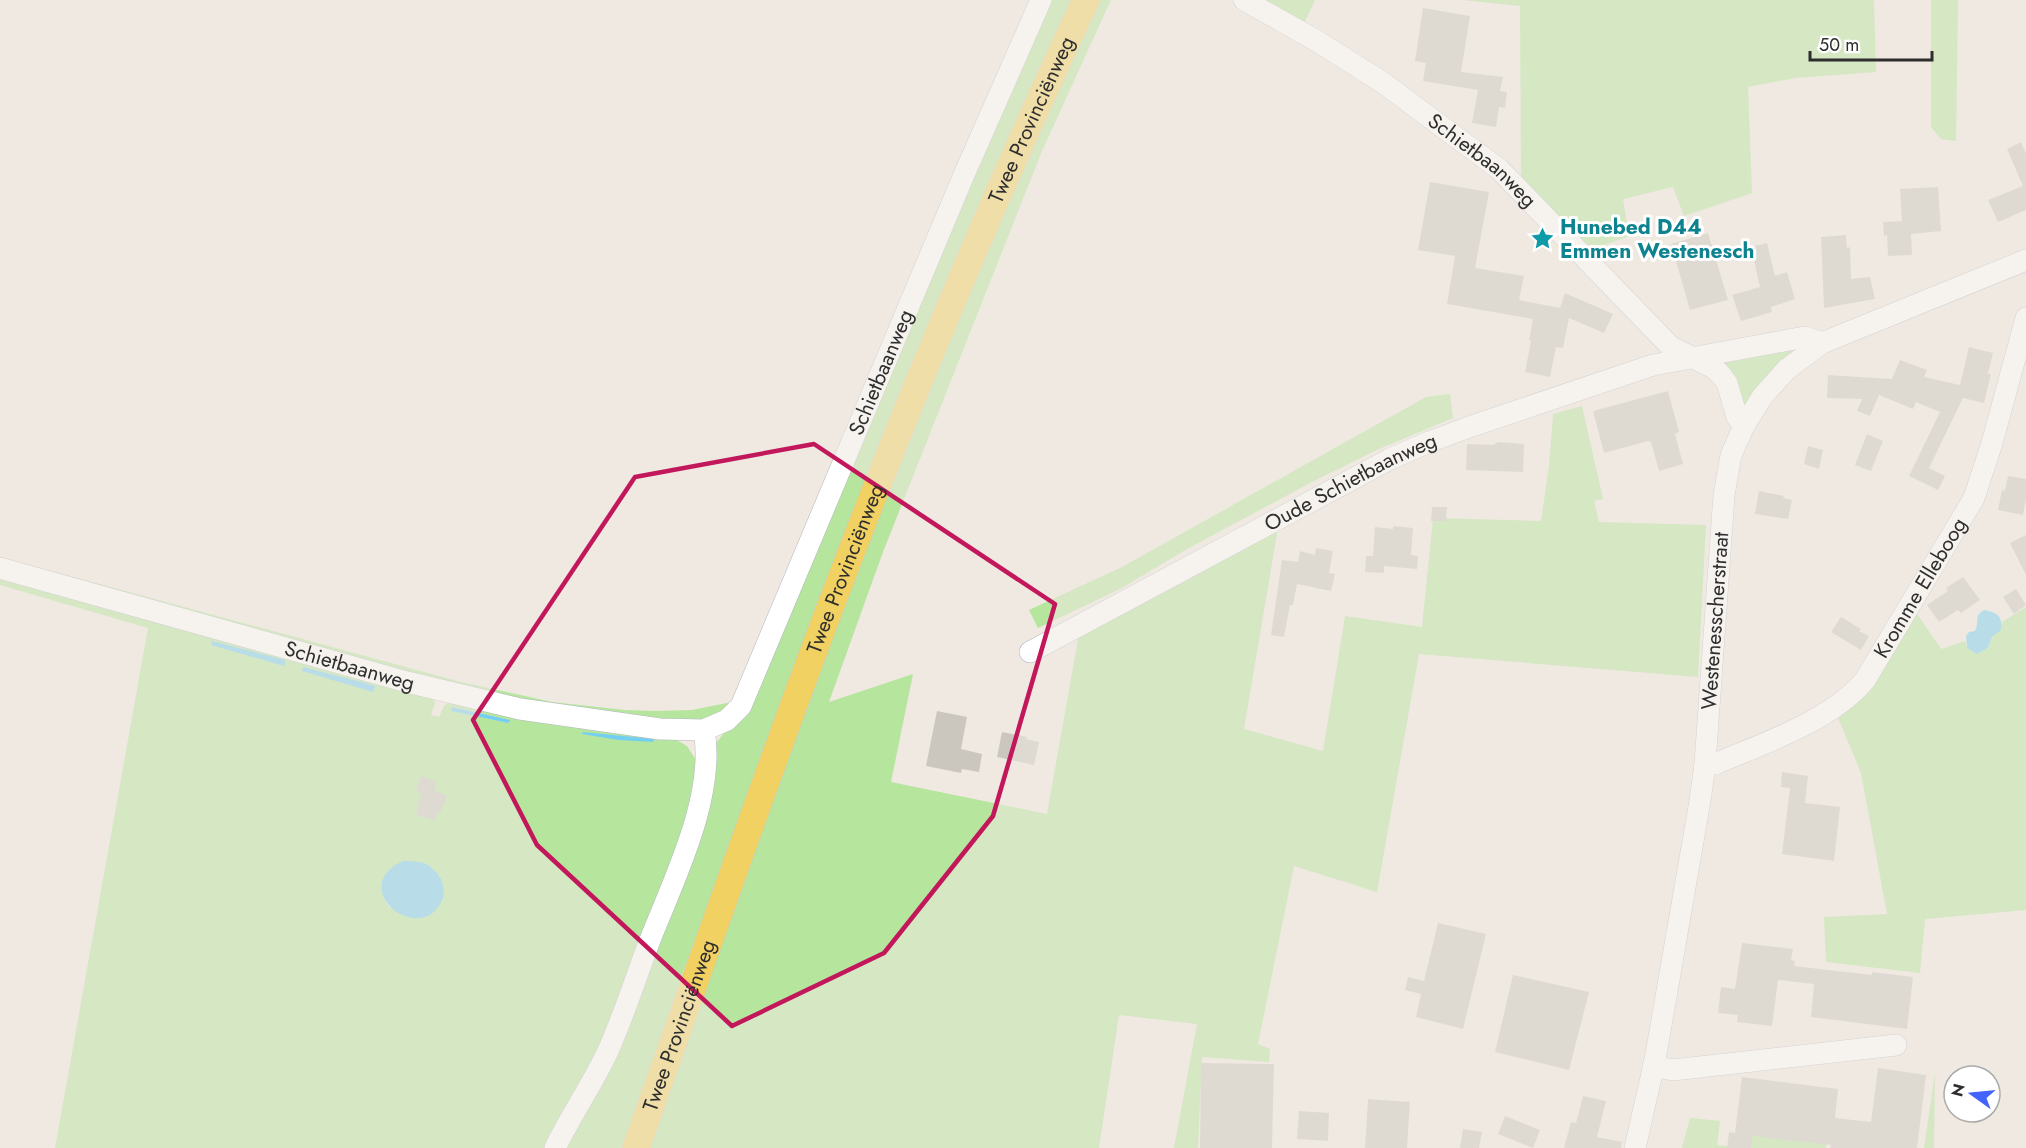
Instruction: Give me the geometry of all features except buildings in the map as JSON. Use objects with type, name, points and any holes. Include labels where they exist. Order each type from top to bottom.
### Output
[{"type":"main road","name":"Twee Provinciënweg","points":[[636,1148],[776,754],[862,524],[954,298],[1086,0]]},
{"type":"street","name":"Schietbaanweg","points":[[0,568],[468,698],[520,709],[660,729],[704,730],[727,720],[741,706],[963,177],[1041,0]]},
{"type":"street","name":"Schietbaanweg","points":[[1244,0],[1382,82],[1499,169],[1671,347],[1692,357]]},
{"type":"street","name":"Westenesscherstraat","points":[[1635,1148],[1653,1066],[1705,764],[1723,506],[1731,455],[1744,426],[1762,397],[1786,370],[1822,343],[2026,260]]},
{"type":"street","name":"Kromme Elleboog","points":[[1705,764],[1715,764],[1808,722],[1840,704],[1865,680],[1974,498],[1992,443],[2026,318]]},
{"type":"street","name":"Oude Schietbaanweg","points":[[1030,652],[1407,450],[1633,371],[1692,357],[1804,337],[1822,343]]},
{"type":"street","points":[[1692,357],[1714,368],[1727,383],[1737,417],[1744,426]]},
{"type":"street","points":[[555,1148],[611,1043],[691,833],[703,793],[704,730]]},
{"type":"street","points":[[1653,1066],[1673,1070],[1896,1045]]},
{"type":"highlighted area","points":[[814,444],[1055,604],[993,816],[884,953],[732,1026],[537,845],[473,720],[635,477]]},
{"type":"green space","points":[[1048,0],[1076,0],[771,732],[679,983],[625,1148],[558,1148],[590,1090],[717,742],[726,730]]},
{"type":"green space","points":[[1096,0],[1111,0],[1042,151],[883,552],[829,702],[913,674],[891,782],[1047,814],[1080,628],[1279,522],[1244,729],[1323,751],[1345,616],[1422,627],[1433,518],[1541,521],[1549,466],[1553,414],[1582,406],[1603,499],[1594,501],[1599,522],[1706,525],[1698,677],[1419,654],[1377,892],[1294,866],[1258,1044],[1270,1049],[1269,1062],[1202,1057],[1198,1148],[1174,1148],[1197,1024],[1119,1015],[1099,1148],[645,1148],[911,426]]},
{"type":"green space","points":[[1254,0],[1315,0],[1303,26]]},
{"type":"green space","points":[[1462,0],[1874,0],[1876,72],[1795,78],[1748,87],[1752,193],[1684,216],[1673,187],[1623,199],[1629,236],[1591,250],[1521,178],[1520,6]]},
{"type":"green space","points":[[1931,0],[1958,0],[1956,141],[1941,139],[1931,127]]},
{"type":"green space","points":[[1802,343],[1745,409],[1718,359]]},
{"type":"green space","points":[[1450,394],[1453,418],[1379,449],[1316,480],[1187,549],[1120,589],[1038,628],[1029,610],[1122,567],[1426,397]]},
{"type":"green space","points":[[0,557],[461,682],[552,702],[655,711],[692,710],[732,702],[720,713],[693,721],[574,716],[0,565]]},
{"type":"green space","points":[[0,572],[430,692],[435,703],[431,715],[439,717],[444,706],[455,698],[673,738],[687,746],[696,760],[693,809],[625,995],[547,1148],[55,1148],[148,628],[0,585]],"holes":[[[453,707],[509,720],[510,721],[508,723],[452,711]],[[427,865],[436,872],[442,882],[390,908],[384,899]]]},
{"type":"green space","points":[[2026,607],[2026,910],[1925,919],[1920,973],[1826,962],[1824,917],[1887,914],[1861,773],[1836,713],[1915,611],[1941,649],[1965,641],[1967,648],[1988,649],[1992,637],[2000,630],[2002,622]]},
{"type":"green space","points":[[1935,1073],[1934,1148],[1924,1148]]},
{"type":"green space","points":[[1690,1118],[1720,1121],[1717,1145],[1737,1147],[1740,1127],[1828,1139],[1826,1148],[1682,1148]]},
{"type":"water","points":[[1984,610],[2000,618],[2001,630],[1992,637],[1988,648],[1977,654],[1967,648],[1966,636],[1969,632],[1975,631],[1978,617]]},
{"type":"water","points":[[212,641],[285,660],[285,664],[284,666],[211,645]]},
{"type":"water","points":[[303,667],[369,684],[375,688],[373,692],[302,671]]},
{"type":"water","points":[[452,707],[510,721],[508,723],[451,711]]},
{"type":"water","points":[[583,732],[654,739],[653,742],[618,740],[582,734]]},
{"type":"water","points":[[403,861],[426,864],[436,872],[442,882],[443,899],[429,915],[416,918],[403,915],[392,908],[384,897],[382,884],[387,872]]},
{"type":"place","name":"Hunebed D44 Emmen Westenesch","points":[[1542,239]]}]
